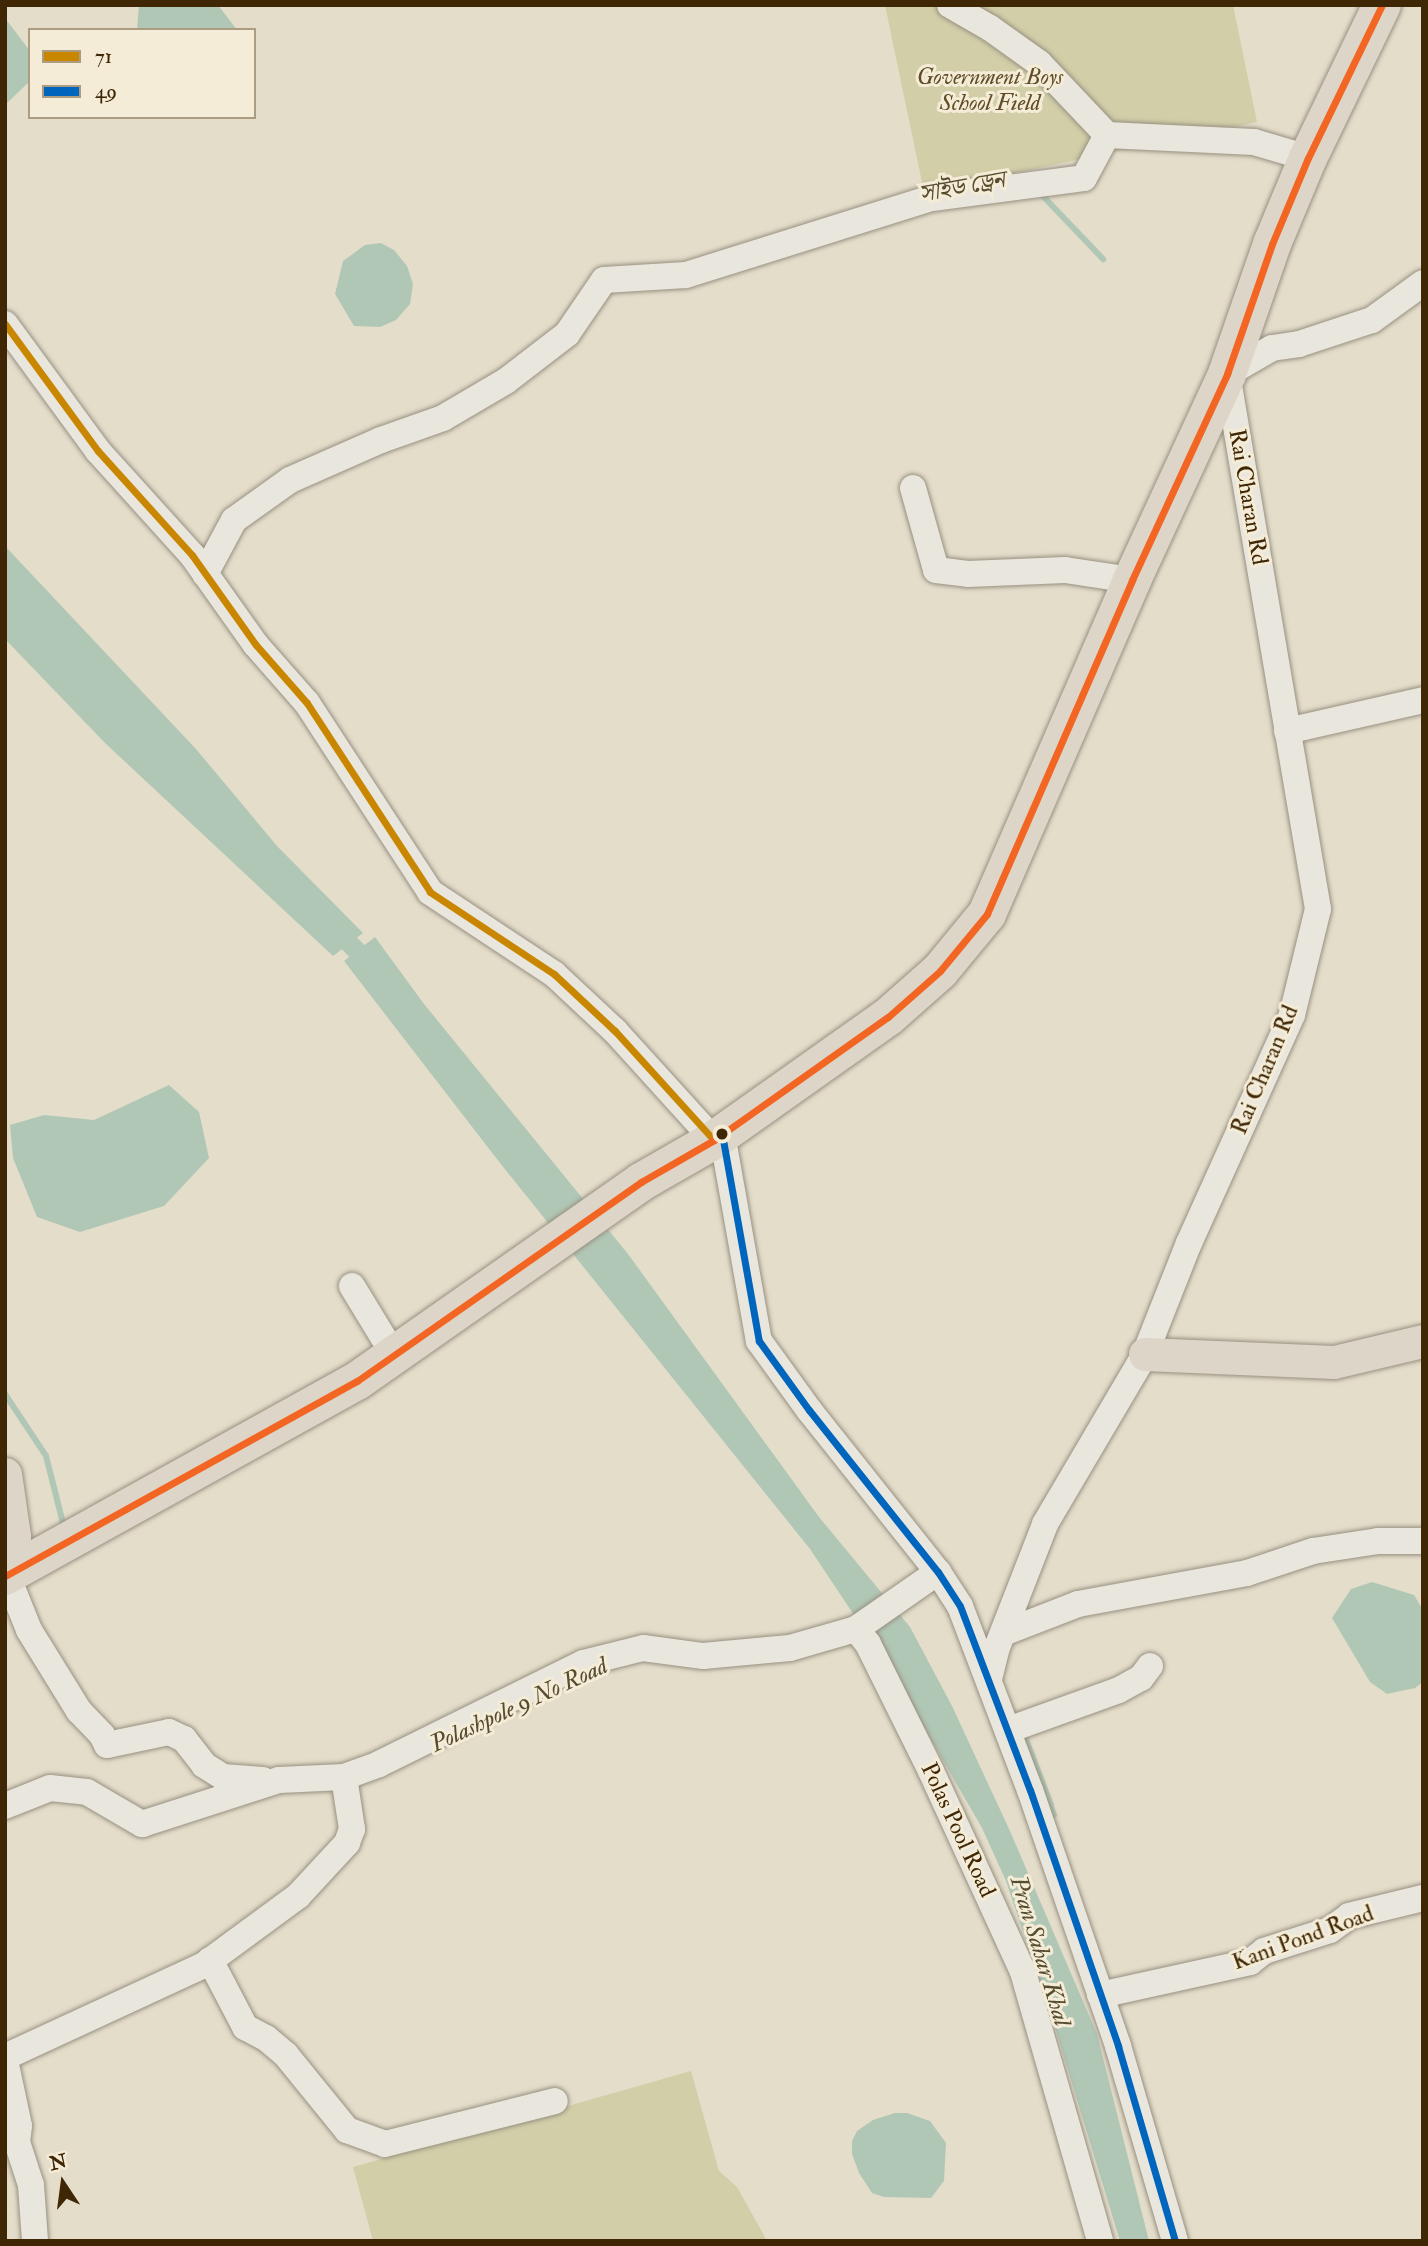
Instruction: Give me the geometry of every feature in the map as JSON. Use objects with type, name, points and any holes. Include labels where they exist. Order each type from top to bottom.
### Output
[{"type":"highway","points":[[6,1576],[357,1381],[641,1182],[718,1137],[888,1017],[940,971],[987,914],[1132,580],[1227,374],[1272,244],[1308,158],[1382,5]]},
{"type":"main road","points":[[1145,1354],[1334,1362],[1423,1341]]},
{"type":"main road","points":[[5,1474],[14,1536],[6,1576]]},
{"type":"street","points":[[950,5],[990,28],[1039,63],[1107,135],[1254,142],[1308,158]]},
{"type":"street","points":[[205,574],[234,520],[290,480],[381,440],[443,418],[506,381],[567,334],[604,280],[686,275],[932,198],[1084,178],[1107,135]]},
{"type":"street","points":[[1227,374],[1272,348],[1299,344],[1372,320],[1423,283]]},
{"type":"street","points":[[5,324],[98,451],[205,574],[256,645],[307,703],[430,892],[554,974],[615,1031],[718,1137],[759,1340],[809,1410],[938,1572],[960,1606],[1008,1730],[1100,1995],[1175,2241]]},
{"type":"street","name":"Rai Charan Rd","points":[[989,1679],[996,1650],[1006,1632],[1045,1524],[1145,1354],[1189,1244],[1292,1015],[1318,909],[1227,374]]},
{"type":"street","points":[[913,488],[936,570],[968,574],[1065,569],[1132,580]]},
{"type":"street","points":[[1287,731],[1423,700]]},
{"type":"street","points":[[352,1286],[394,1355]]},
{"type":"street","points":[[1006,1632],[1077,1604],[1247,1573],[1313,1551],[1378,1541],[1423,1541]]},
{"type":"street","points":[[6,1576],[29,1630],[79,1711],[102,1735],[107,1745],[169,1732],[184,1739],[204,1765],[223,1777],[245,1781],[344,1777],[379,1763],[583,1663],[643,1648],[703,1656],[790,1648],[856,1629],[938,1572]]},
{"type":"street","name":"Polas Pool Road","points":[[856,1629],[868,1644],[932,1771],[1023,1972],[1100,2241]]},
{"type":"street","points":[[1008,1730],[1119,1690],[1141,1678],[1150,1666]]},
{"type":"street","points":[[35,2241],[31,2185],[17,2142],[19,2126],[5,2058],[210,1960],[298,1896],[347,1843],[352,1829],[344,1777]]},
{"type":"street","points":[[5,1806],[50,1788],[87,1793],[142,1824],[279,1780]]},
{"type":"street","name":"Kani Pond Road","points":[[1100,1995],[1250,1962],[1264,1951],[1330,1930],[1349,1916],[1423,1898]]},
{"type":"street","points":[[210,1960],[245,2027],[266,2038],[286,2055],[347,2130],[385,2144],[555,2101]]},
{"type":"green space","name":"Government Boys School Field","points":[[885,5],[1233,5],[1257,122],[924,192]]},
{"type":"green space","points":[[691,2071],[719,2171],[737,2187],[767,2241],[373,2241],[353,2167]]},
{"type":"water","points":[[139,5],[218,5],[235,28],[137,28]]},
{"type":"water","points":[[5,18],[28,48],[28,83],[5,105]]},
{"type":"water","points":[[381,243],[394,250],[407,266],[413,284],[410,304],[396,320],[380,327],[354,326],[335,294],[343,261],[365,245]]},
{"type":"water","points":[[5,546],[196,749],[277,846],[363,933],[333,956],[105,743],[5,639]]},
{"type":"water","name":"Pran Sahar Khal","points":[[375,937],[424,1004],[628,1254],[819,1517],[910,1627],[952,1706],[1010,1831],[1097,2034],[1149,2241],[1120,2241],[1054,2024],[1006,1881],[982,1828],[892,1672],[810,1549],[500,1163],[344,961]]},
{"type":"water","points":[[169,1085],[199,1112],[209,1158],[164,1206],[80,1232],[37,1217],[13,1158],[10,1125],[44,1115],[94,1120]]},
{"type":"water","points":[[1372,1582],[1414,1595],[1423,1610],[1423,1682],[1415,1688],[1387,1694],[1370,1682],[1332,1618],[1351,1589]]},
{"type":"water","points":[[895,2113],[907,2113],[930,2121],[946,2143],[944,2181],[931,2198],[884,2197],[872,2193],[859,2173],[852,2154],[852,2141],[857,2131],[873,2120]]},
{"type":"waterway","name":"সাইড ড্রেন","points":[[1039,192],[1103,259]]},
{"type":"waterway","points":[[331,925],[374,968]]},
{"type":"waterway","points":[[5,1394],[46,1456],[64,1527]]},
{"type":"waterway","points":[[1051,1805],[1025,1737],[1054,1815]]},
{"type":"transit line","points":[[5,1576],[357,1381],[641,1182],[714,1140],[888,1017],[940,971],[987,914],[1132,580],[1227,374],[1272,244],[1308,158],[1382,5]]},
{"type":"transit line","name":"71","points":[[5,324],[98,451],[192,555],[256,645],[307,703],[430,892],[554,974],[615,1031],[714,1140]]},
{"type":"transit line","name":"49","points":[[722,1134],[759,1341],[809,1410],[938,1572],[960,1606],[1030,1790],[1118,2046],[1175,2241]]},
{"type":"water label","name":"Polashpole 9 No Road","points":[[519,1705]]}]
